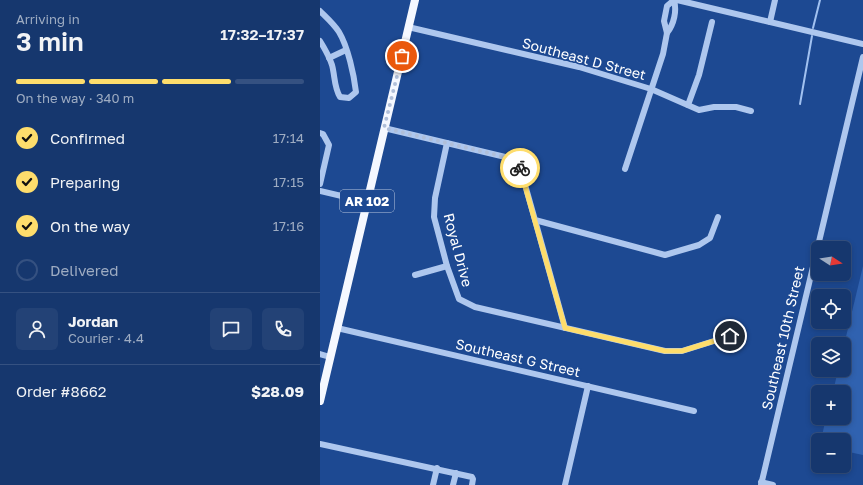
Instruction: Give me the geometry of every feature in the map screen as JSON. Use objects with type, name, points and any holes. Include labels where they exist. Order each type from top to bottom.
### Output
[{"type":"main road","name":"AR 102","points":[[320,401],[321,388],[330,357],[415,0]]},
{"type":"street","points":[[625,169],[663,54],[667,33],[671,27],[676,7],[675,0],[863,44]]},
{"type":"street","points":[[770,22],[775,0]]},
{"type":"street","points":[[320,11],[339,32],[346,50],[355,82],[356,92],[349,98],[340,97],[336,91],[332,66],[320,41]]},
{"type":"street","points":[[688,105],[699,75],[712,22]]},
{"type":"street","name":"Southeast D Street","points":[[408,27],[579,67],[651,89],[699,110],[714,107],[736,107],[751,111]]},
{"type":"street","points":[[329,58],[346,50]]},
{"type":"street","name":"Southeast 10th Street","points":[[761,484],[863,57]]},
{"type":"street","points":[[384,128],[518,160],[565,328]]},
{"type":"street","points":[[320,133],[323,134],[328,145],[320,184]]},
{"type":"street","name":"Royal Drive","points":[[447,143],[435,198],[434,217],[447,266],[459,299],[475,307],[665,351],[682,351],[730,336]]},
{"type":"street","points":[[320,191],[367,202]]},
{"type":"street","points":[[535,220],[665,255],[699,245],[710,238],[718,217]]},
{"type":"street","points":[[415,275],[447,266]]},
{"type":"street","name":"Southeast G Street","points":[[337,328],[694,411]]},
{"type":"street","points":[[320,354],[330,357]]},
{"type":"street","points":[[565,485],[588,386]]},
{"type":"street","points":[[320,444],[437,468],[472,477],[472,482]]},
{"type":"street","points":[[433,485],[437,468]]},
{"type":"street","points":[[453,485],[456,473]]},
{"type":"street","points":[[761,484],[773,485]]},
{"type":"shaded area","points":[[863,266],[863,455],[851,452],[851,433],[823,433],[824,425],[851,425],[851,385],[835,385],[836,377],[851,377],[851,337],[846,337],[848,329],[851,329],[851,316]]},
{"type":"waterway","points":[[813,28],[820,0]]},
{"type":"waterway","points":[[800,104],[812,36]]},
{"type":"way so far","points":[[402,56],[384,128],[518,160],[520,168]]},
{"type":"route","points":[[520,168],[565,328],[665,351],[682,351],[730,336]]}]
